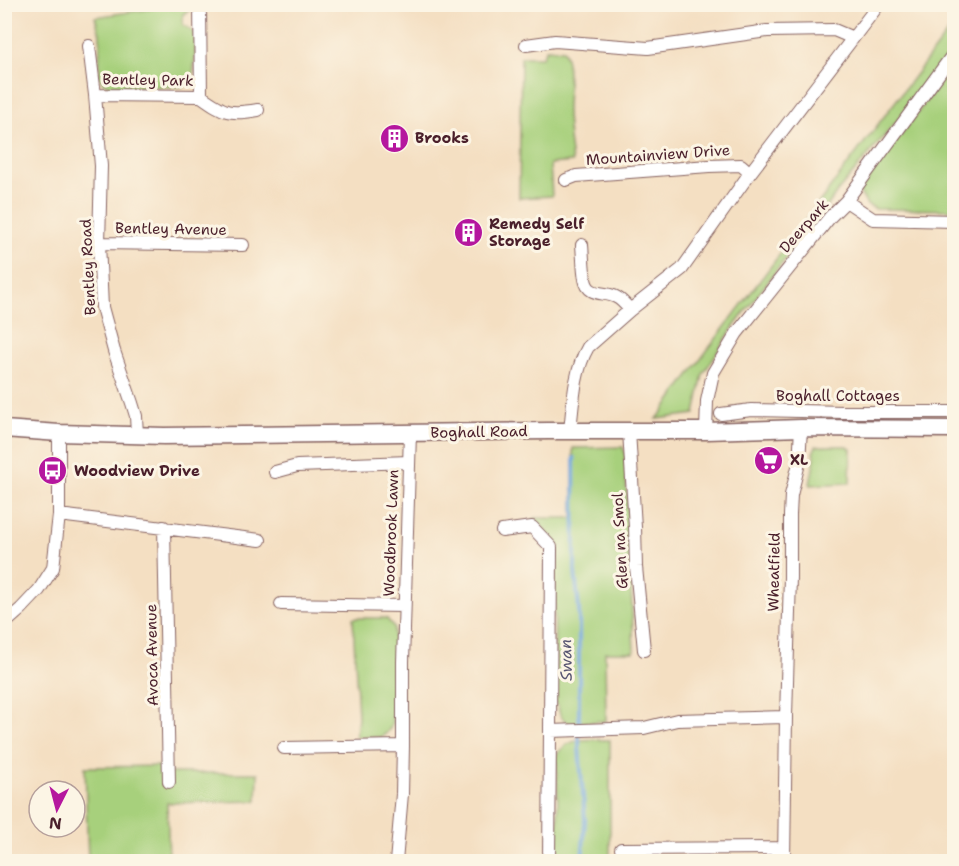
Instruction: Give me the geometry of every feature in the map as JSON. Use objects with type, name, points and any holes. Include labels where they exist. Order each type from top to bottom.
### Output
[{"type":"street","name":"Bentley Park","points":[[200,4],[201,96]]},
{"type":"street","points":[[570,431],[578,372],[588,347],[682,269],[750,173],[879,4]]},
{"type":"street","points":[[526,45],[555,41],[648,48],[767,31],[834,30],[853,38]]},
{"type":"street","name":"Bentley Park","points":[[89,46],[100,166]]},
{"type":"street","name":"Deerpark","points":[[706,431],[706,401],[713,373],[737,333],[830,217],[846,201],[954,53]]},
{"type":"street","name":"Bentley Park","points":[[95,95],[201,96],[225,112],[258,110]]},
{"type":"street","name":"Mountainview Drive","points":[[566,180],[576,176],[709,166],[741,165],[750,173]]},
{"type":"street","name":"Bentley Road","points":[[100,166],[99,243],[102,307],[136,416],[137,435]]},
{"type":"street","points":[[846,201],[873,219],[954,221]]},
{"type":"street","name":"Bentley Avenue","points":[[99,243],[243,245]]},
{"type":"street","points":[[582,245],[585,281],[589,290],[616,296],[630,310]]},
{"type":"street","name":"Boghall Cottages","points":[[721,414],[751,410],[844,420],[954,411]]},
{"type":"street","name":"Boghall Road","points":[[4,429],[137,435],[706,431],[801,428],[844,420],[954,429]]},
{"type":"street","name":"Wheatfield","points":[[784,861],[790,515],[791,495],[799,462],[801,428]]},
{"type":"street","name":"Glen na Smol","points":[[629,431],[636,567],[644,650]]},
{"type":"street","points":[[4,624],[39,590],[53,568],[59,515],[59,433]]},
{"type":"street","name":"Woodbrook Lawn","points":[[396,861],[402,794],[404,606],[410,433]]},
{"type":"street","name":"Woodbrook Lawn","points":[[275,472],[297,466],[409,462]]},
{"type":"street","points":[[59,515],[260,540]]},
{"type":"street","name":"Avoca Avenue","points":[[164,527],[169,782]]},
{"type":"street","points":[[502,531],[532,527],[551,547],[549,861]]},
{"type":"street","name":"Woodbrook Lawn","points":[[281,604],[404,606]]},
{"type":"street","points":[[550,731],[644,728],[677,720],[786,717]]},
{"type":"street","points":[[284,748],[403,746]]},
{"type":"street","points":[[621,849],[784,848]]},
{"type":"green space","points":[[190,5],[190,10],[183,14],[183,25],[192,31],[195,38],[191,83],[181,87],[110,86],[103,83],[99,77],[100,34],[95,17]]},
{"type":"green space","points":[[954,24],[954,46],[946,63],[837,192],[733,328],[703,374],[695,414],[657,419],[706,352]]},
{"type":"green space","points":[[546,49],[563,50],[565,56],[568,70],[567,110],[572,162],[550,164],[552,196],[519,198],[521,57],[542,57]]},
{"type":"green space","points":[[954,64],[954,210],[876,209],[867,205],[859,191]]},
{"type":"green space","points":[[816,446],[847,446],[851,449],[850,483],[810,485],[815,457],[813,453]]},
{"type":"green space","points":[[623,447],[634,652],[605,652],[606,721],[570,723],[563,718],[555,704],[554,550],[547,534],[535,523],[534,518],[573,518],[573,448]]},
{"type":"green space","points":[[353,618],[383,618],[394,627],[392,723],[388,732],[380,737],[356,737],[358,717]]},
{"type":"green space","points":[[610,740],[610,861],[556,861],[557,755],[574,741]]},
{"type":"green space","points":[[168,766],[169,773],[258,773],[257,801],[167,803],[169,861],[88,861],[85,767]]},
{"type":"waterway","name":"Swan","points":[[574,458],[575,572],[579,609],[579,747],[585,820],[582,862]]},
{"type":"place","name":"Brooks","points":[[394,138]]},
{"type":"place","name":"Remedy Self Storage","points":[[468,233]]},
{"type":"place","name":"XL","points":[[769,460]]},
{"type":"place","name":"Woodview Drive","points":[[53,471]]}]
